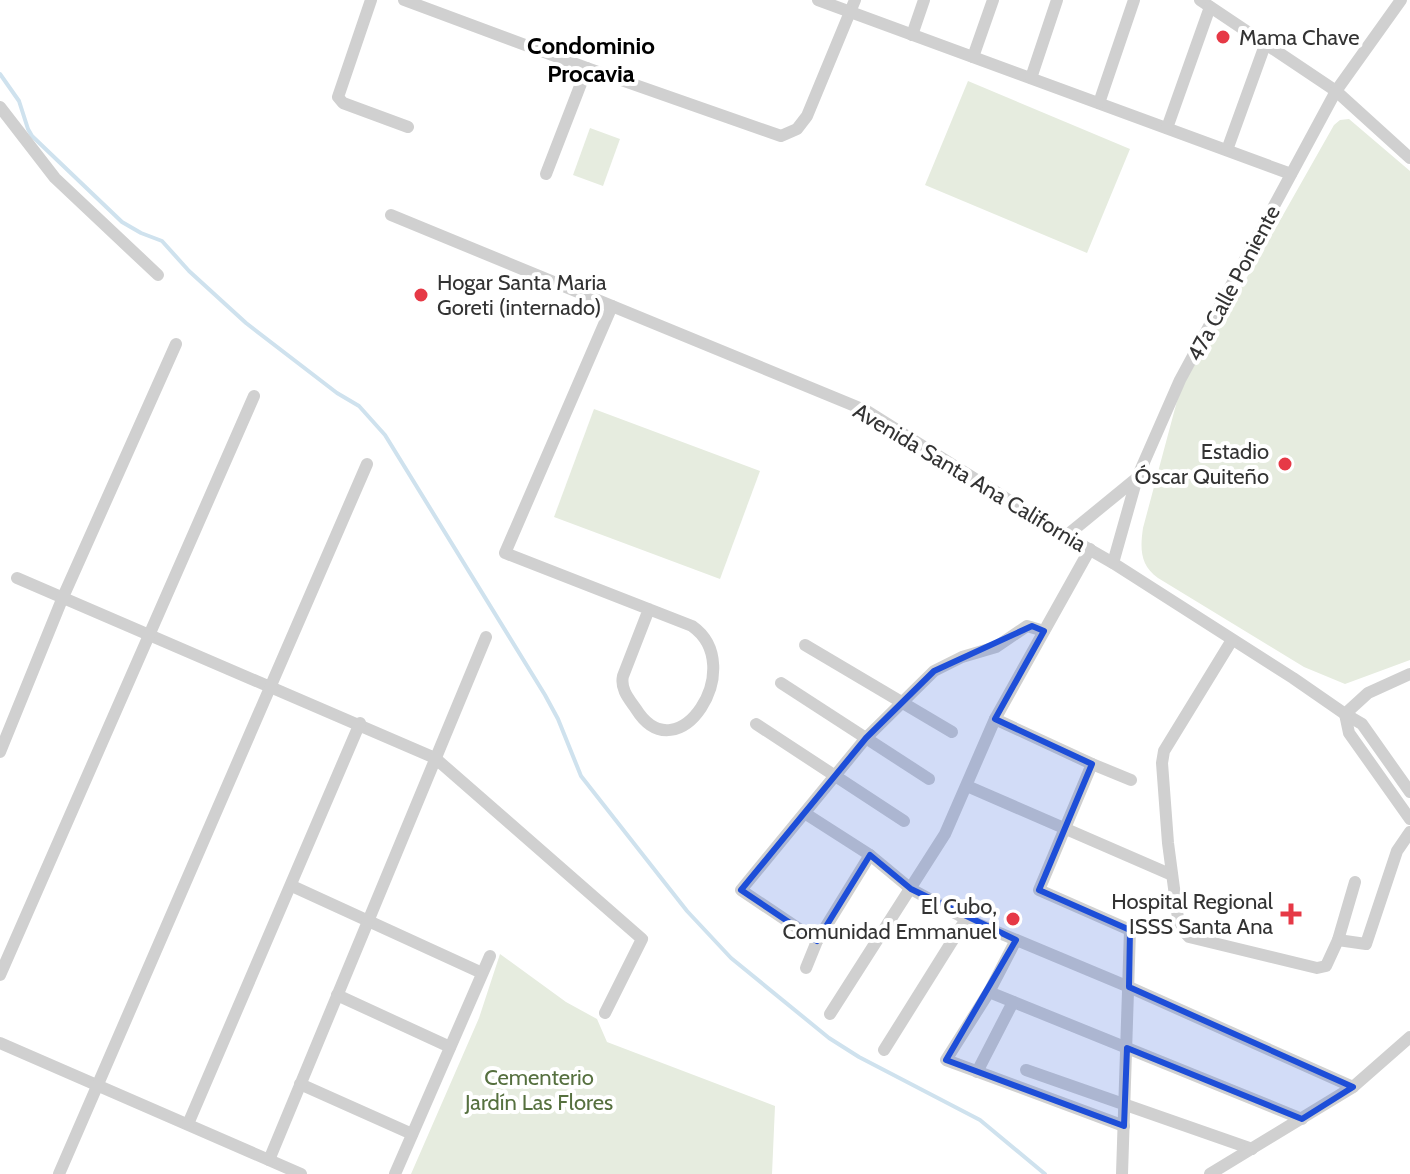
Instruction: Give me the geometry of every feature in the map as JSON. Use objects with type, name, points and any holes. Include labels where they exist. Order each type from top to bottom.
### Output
[{"type":"street","points":[[371,0],[338,97],[343,103],[408,127]]},
{"type":"street","points":[[404,0],[772,134],[789,135],[802,125],[807,116],[853,6]]},
{"type":"street","points":[[818,0],[853,6],[912,35],[1291,174]]},
{"type":"street","points":[[912,35],[924,0]]},
{"type":"street","points":[[973,57],[993,0]]},
{"type":"street","points":[[1031,78],[1057,0]]},
{"type":"street","points":[[1099,103],[1134,0]]},
{"type":"street","name":"47a Calle Poniente","points":[[1113,563],[1137,478],[1180,380],[1336,91],[1401,0]]},
{"type":"street","points":[[1167,128],[1205,4],[1336,91],[1410,158]]},
{"type":"street","points":[[1227,150],[1265,45]]},
{"type":"street","points":[[546,174],[587,68]]},
{"type":"street","points":[[0,107],[55,178],[158,275]]},
{"type":"street","name":"Avenida Santa Ana California","points":[[391,215],[867,411],[1113,563],[1362,724],[1410,792]]},
{"type":"street","points":[[612,306],[505,553],[649,609],[692,626],[703,635],[709,648],[713,673],[707,700],[696,716],[680,727],[663,730],[648,726],[622,688],[623,676],[649,609]]},
{"type":"street","points":[[0,752],[63,597],[176,344]]},
{"type":"street","points":[[0,975],[254,396]]},
{"type":"street","points":[[59,1174],[367,464]]},
{"type":"street","name":"47a Calle Poniente","points":[[1066,536],[1137,478]]},
{"type":"street","points":[[830,1014],[945,834],[995,719],[1090,549]]},
{"type":"street","points":[[17,578],[360,723],[435,758],[642,939],[605,1013]]},
{"type":"street","points":[[817,941],[741,890],[866,738],[934,671],[996,647],[1027,626],[1044,631]]},
{"type":"street","points":[[269,1160],[486,637]]},
{"type":"street","points":[[1232,640],[1164,751],[1163,776],[1179,926],[1189,937],[1317,968],[1326,966],[1338,940],[1355,882]]},
{"type":"street","points":[[805,645],[952,732]]},
{"type":"street","points":[[1410,674],[1368,693],[1345,714],[1349,733],[1410,819]]},
{"type":"street","points":[[781,683],[929,779]]},
{"type":"street","points":[[995,719],[1131,780]]},
{"type":"street","points":[[188,1124],[360,723]]},
{"type":"street","points":[[756,724],[904,821]]},
{"type":"street","points":[[1092,764],[1039,890],[1130,930],[1122,1174]]},
{"type":"street","points":[[967,786],[1172,875]]},
{"type":"street","points":[[806,814],[870,855],[911,889],[966,919],[1129,987],[1353,1087]]},
{"type":"street","points":[[1338,940],[1366,944],[1397,851],[1410,832]]},
{"type":"street","points":[[806,968],[817,941],[870,855]]},
{"type":"street","points":[[292,886],[482,973]]},
{"type":"street","points":[[884,1050],[966,919]]},
{"type":"street","points":[[1016,940],[989,992],[946,1060],[1124,1126]]},
{"type":"street","points":[[395,1174],[490,956]]},
{"type":"street","points":[[989,992],[1302,1119]]},
{"type":"street","points":[[337,995],[450,1047]]},
{"type":"street","points":[[977,1072],[1013,1002]]},
{"type":"street","points":[[1210,1174],[1353,1087],[1410,1037]]},
{"type":"street","points":[[0,1043],[301,1174]]},
{"type":"street","points":[[1026,1070],[1252,1149]]},
{"type":"street","points":[[300,1084],[412,1134]]},
{"type":"highlighted area","points":[[1032,626],[1044,631],[995,719],[1092,764],[1039,890],[1130,930],[1129,987],[1353,1087],[1302,1119],[1127,1048],[1124,1126],[946,1060],[1016,940],[911,889],[870,855],[817,941],[741,890],[866,738],[934,671]]},
{"type":"green space","points":[[968,81],[1130,149],[1087,253],[925,185]]},
{"type":"green space","name":"Estadio Óscar Quiteño","points":[[1349,119],[1410,171],[1410,660],[1345,684],[1304,667],[1158,578],[1145,562],[1142,543],[1143,528],[1177,401],[1187,376],[1334,125],[1340,120]]},
{"type":"green space","points":[[590,128],[620,139],[603,186],[573,175]]},
{"type":"green space","points":[[594,409],[760,471],[720,579],[554,517]]},
{"type":"green space","name":"Cementerio Jardín Las Flores","points":[[500,954],[566,1002],[597,1019],[607,1042],[775,1106],[772,1174],[411,1174],[479,1018]]},
{"type":"waterway","points":[[0,74],[19,101],[32,136],[122,222],[162,241],[189,271],[246,323],[337,393],[359,406],[385,435],[545,695],[581,776],[687,911],[731,958],[829,1038],[980,1120],[1045,1174]]},
{"type":"place","name":"Mama Chave","points":[[1223,37]]},
{"type":"place","name":"Hogar Santa Maria Goreti (internado)","points":[[421,295]]},
{"type":"place","name":"Estadio Óscar Quiteño","points":[[1285,464]]},
{"type":"place","name":"Hospital Regional ISSS Santa Ana","points":[[1291,914]]},
{"type":"place","name":"El Cubo, Comunidad Emmanuel","points":[[1013,919]]},
{"type":"district","name":"Condominio Procavia","points":[[591,60]]}]
